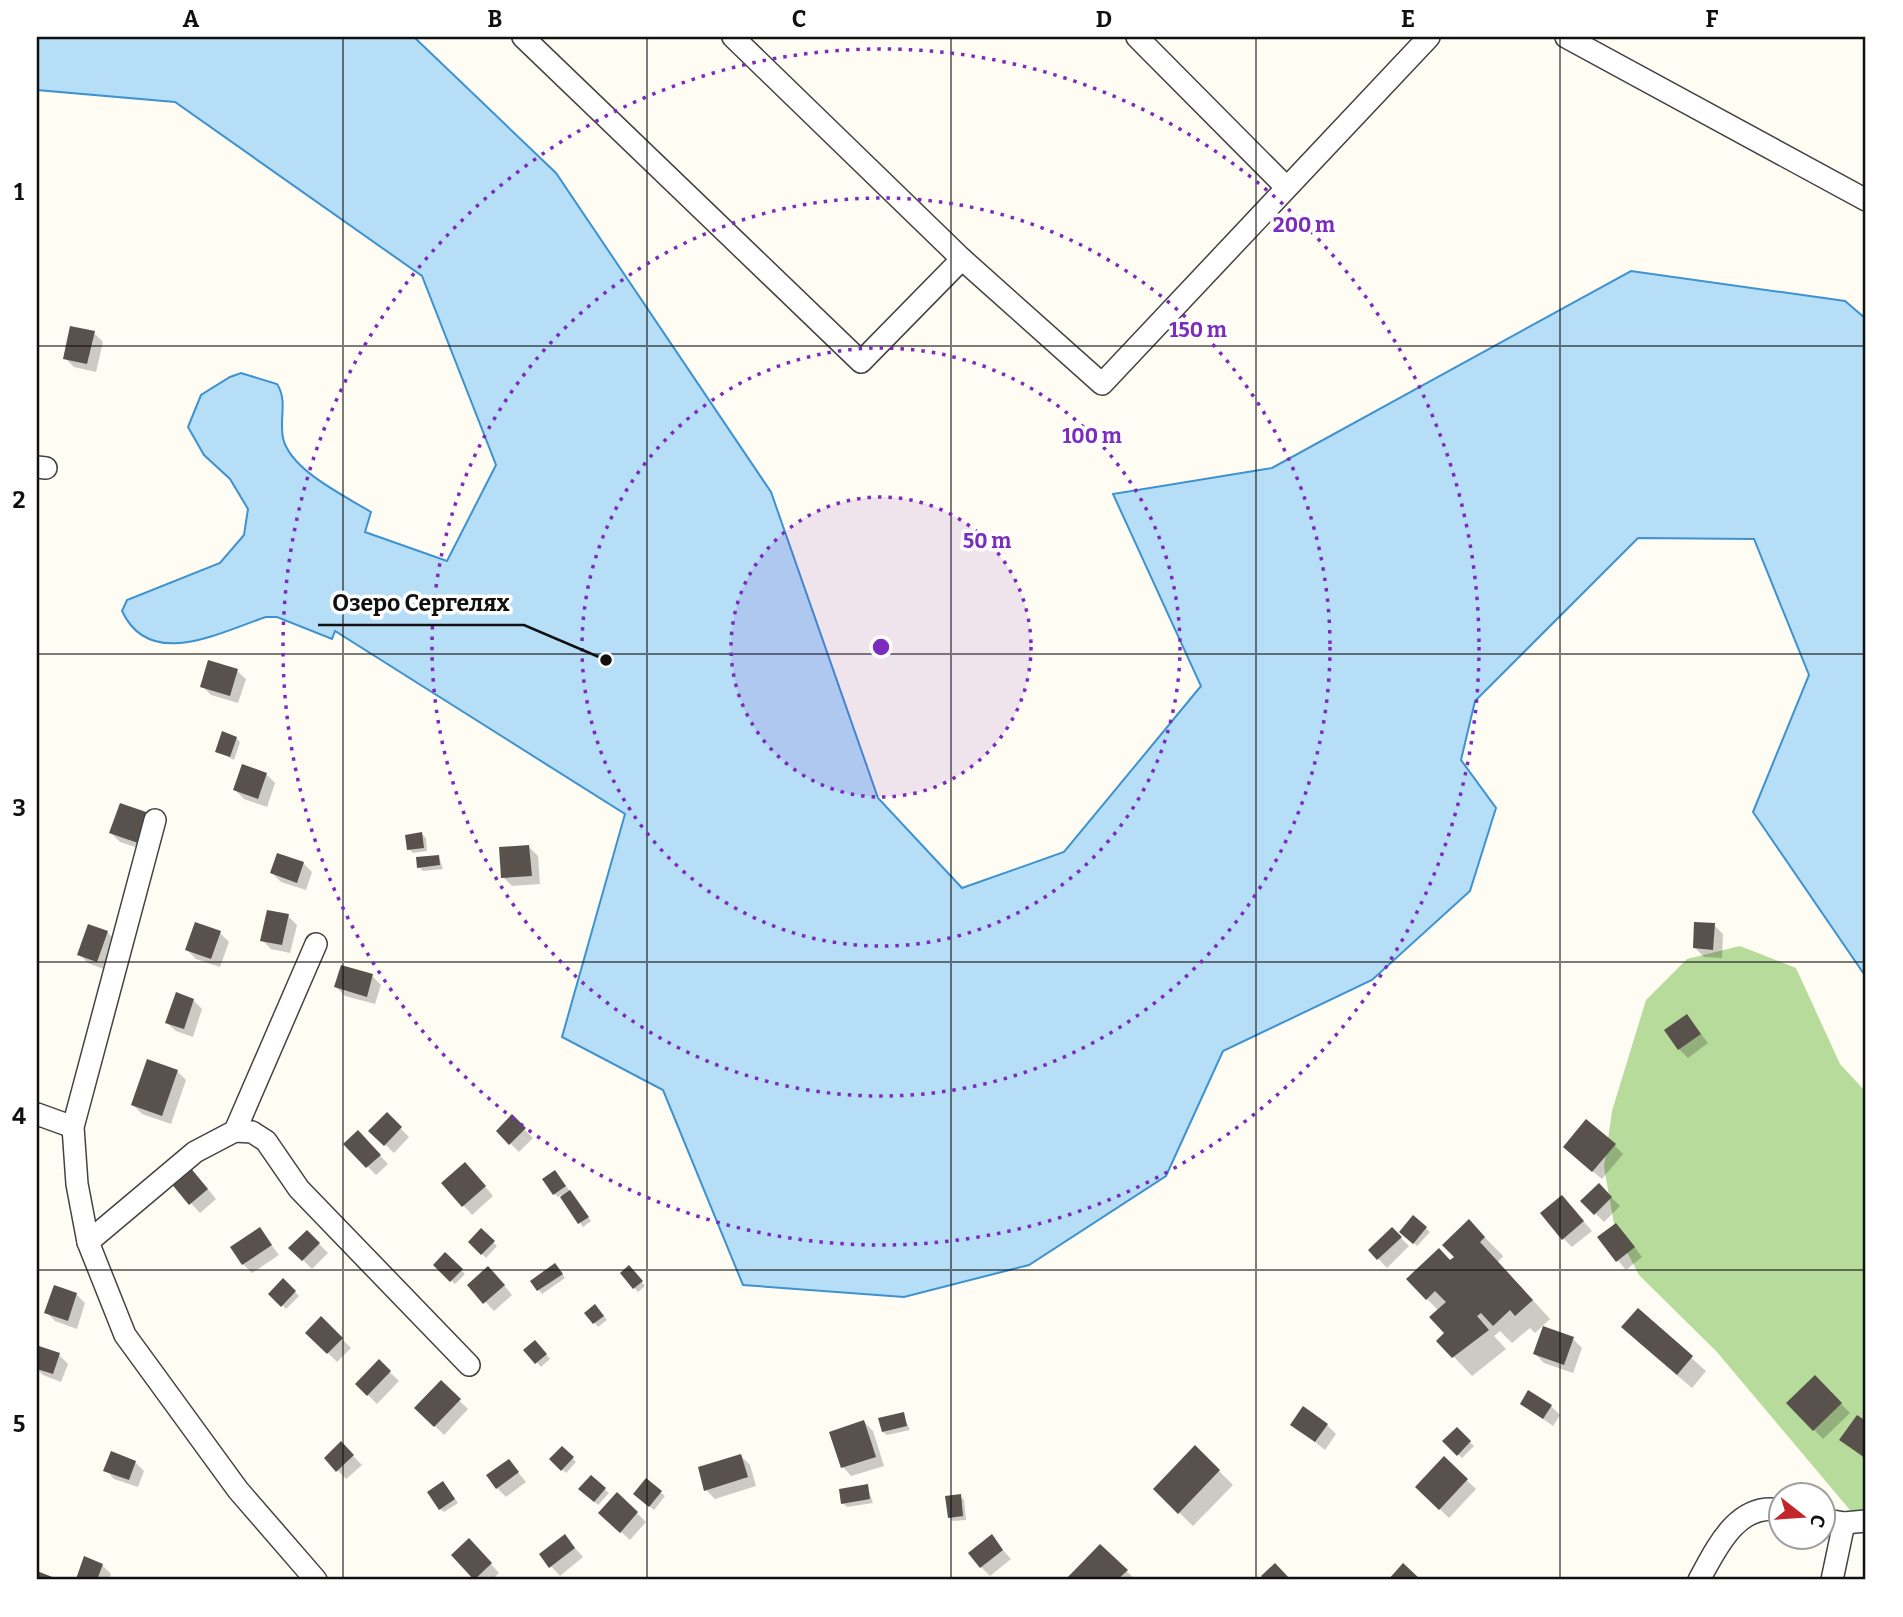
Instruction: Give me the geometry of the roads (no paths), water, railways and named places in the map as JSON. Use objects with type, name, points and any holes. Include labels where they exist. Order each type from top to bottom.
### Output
[{"type":"street","points":[[523,37],[861,362],[962,259]]},
{"type":"street","points":[[733,37],[962,259],[1102,384],[1429,37]]},
{"type":"street","points":[[1137,37],[1286,187]]},
{"type":"street","points":[[1566,37],[1866,200]]},
{"type":"street","points":[[155,820],[74,1126],[77,1184],[88,1242],[125,1335],[238,1490],[316,1580]]},
{"type":"street","points":[[235,1131],[316,944]]},
{"type":"street","points":[[37,1114],[74,1126]]},
{"type":"street","points":[[88,1242],[195,1152],[235,1131],[252,1132],[266,1142],[299,1189],[469,1365]]},
{"type":"street","points":[[1699,1580],[1723,1536],[1743,1518],[1766,1508]]},
{"type":"street","points":[[1836,1522],[1866,1521]]},
{"type":"street","points":[[1832,1580],[1844,1523]]},
{"type":"water","points":[[37,37],[414,37],[556,173],[771,492],[878,798],[962,888],[1064,852],[1201,686],[1113,494],[1272,468],[1631,271],[1845,301],[1866,319],[1866,977],[1753,812],[1809,675],[1754,539],[1638,538],[1475,701],[1461,760],[1496,808],[1470,891],[1372,980],[1223,1051],[1166,1176],[1029,1265],[904,1297],[743,1285],[663,1090],[562,1037],[625,814],[335,631],[332,639],[277,617],[266,617],[208,638],[168,643],[150,639],[134,629],[122,611],[127,600],[220,563],[244,535],[248,509],[230,479],[204,455],[188,427],[201,395],[241,373],[277,384],[283,404],[283,438],[288,450],[296,461],[320,481],[371,512],[365,532],[447,561],[496,465],[422,276],[175,102],[37,90]]},
{"type":"place","name":"Озеро Сергелях","points":[[606,660]]}]
